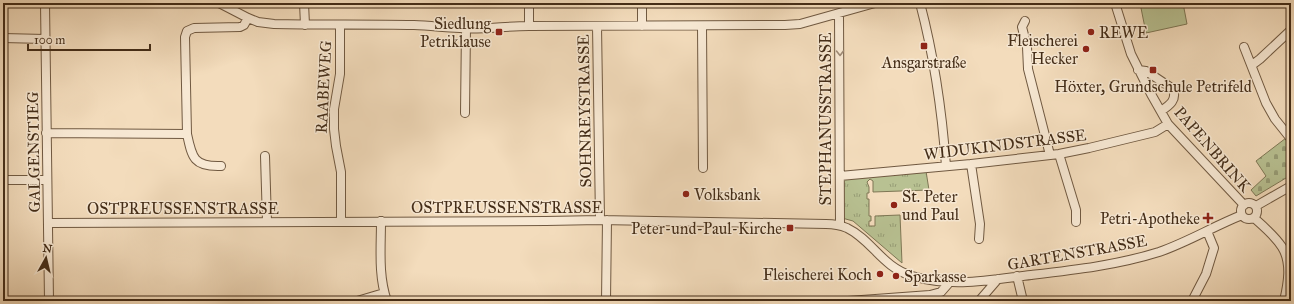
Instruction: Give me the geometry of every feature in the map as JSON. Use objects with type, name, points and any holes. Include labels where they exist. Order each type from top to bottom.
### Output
[{"type":"street","name":"GALGENSTIEG","points":[[45,3],[49,301]]},
{"type":"street","points":[[219,3],[258,22],[274,24],[393,25],[427,26],[439,28],[529,26],[785,26],[800,24],[875,3]]},
{"type":"street","points":[[304,3],[305,25]]},
{"type":"street","points":[[528,3],[529,26]]},
{"type":"street","points":[[642,3],[642,26]]},
{"type":"street","points":[[920,3],[927,29],[942,120],[946,166]]},
{"type":"street","name":"PAPENBRINK","points":[[1115,3],[1122,30],[1138,70],[1168,124],[1244,205]]},
{"type":"street","name":"STEPHANUSSTRASSE","points":[[839,14],[840,225]]},
{"type":"street","points":[[221,166],[202,165],[196,160],[189,145],[187,134],[185,38],[187,31],[194,28],[240,27],[248,18]]},
{"type":"street","points":[[1025,21],[1022,26],[1027,47],[1028,69],[1050,154]]},
{"type":"street","name":"RAABEWEG","points":[[340,25],[340,74],[334,109],[334,129],[341,172],[342,221]]},
{"type":"street","name":"SOHNREYSTRASSE","points":[[597,26],[606,301]]},
{"type":"street","points":[[702,26],[703,168]]},
{"type":"street","points":[[465,113],[466,27]]},
{"type":"street","points":[[1252,65],[1291,30]]},
{"type":"street","points":[[3,38],[45,39]]},
{"type":"street","points":[[1244,47],[1266,103],[1275,119],[1291,139]]},
{"type":"street","name":"PAPENBRINK","points":[[1138,70],[1146,71],[1173,89],[1175,95],[1173,102],[1161,111]]},
{"type":"street","name":"WIDUKINDSTRASSE","points":[[840,176],[1059,154],[1156,132],[1168,124]]},
{"type":"street","points":[[46,133],[187,134]]},
{"type":"street","points":[[1059,154],[1076,210],[1076,222]]},
{"type":"street","points":[[265,156],[267,222]]},
{"type":"street","points":[[971,164],[980,224],[979,239]]},
{"type":"street","points":[[3,180],[47,180]]},
{"type":"street","points":[[1254,218],[1247,219],[1242,215],[1241,211],[1244,205],[1251,204],[1256,206],[1291,186]]},
{"type":"street","points":[[1254,218],[1257,212],[1256,206]]},
{"type":"street","name":"GARTENSTRASSE","points":[[948,283],[975,282],[1112,264],[1136,259],[1178,245],[1242,215]]},
{"type":"street","points":[[1254,218],[1282,247],[1287,260],[1288,273],[1284,301]]},
{"type":"street","name":"OSTPREUSSENSTRASSE","points":[[49,223],[604,220],[826,224],[840,225],[855,233],[898,271],[921,278],[948,283]]},
{"type":"street","points":[[357,301],[385,297],[381,271],[381,222]]},
{"type":"street","points":[[1192,301],[1206,274],[1214,248],[1207,231]]},
{"type":"street","points":[[1017,276],[1023,301]]},
{"type":"street","points":[[979,301],[998,279]]},
{"type":"street","points":[[848,301],[930,295],[941,292],[946,288],[948,283]]},
{"type":"green space","points":[[1140,3],[1183,3],[1187,24],[1146,33]]},
{"type":"green space","points":[[1286,138],[1291,143],[1291,175],[1256,196],[1251,190],[1266,176],[1256,161]]},
{"type":"green space","points":[[926,171],[929,190],[873,192],[873,181],[870,179],[867,182],[869,187],[867,199],[869,199],[869,216],[871,216],[869,226],[875,226],[875,216],[900,215],[902,263],[853,221],[842,218],[843,179]]},
{"type":"place","name":"Siedlung Petriklause","points":[[499,32]]},
{"type":"place","name":"REWE","points":[[1091,32]]},
{"type":"place","name":"Ansgarstraße","points":[[924,46]]},
{"type":"place","name":"Fleischerei Hecker","points":[[1086,49]]},
{"type":"place","name":"Höxter, Grundschule Petrifeld","points":[[1153,70]]},
{"type":"place","name":"Volksbank","points":[[686,194]]},
{"type":"place","name":"St. Peter und Paul","points":[[894,205]]},
{"type":"place","name":"Petri-Apotheke","points":[[1208,218]]},
{"type":"place","name":"Peter-und-Paul-Kirche","points":[[790,228]]},
{"type":"place","name":"Fleischerei Koch","points":[[880,274]]},
{"type":"place","name":"Sparkasse","points":[[896,276]]}]
